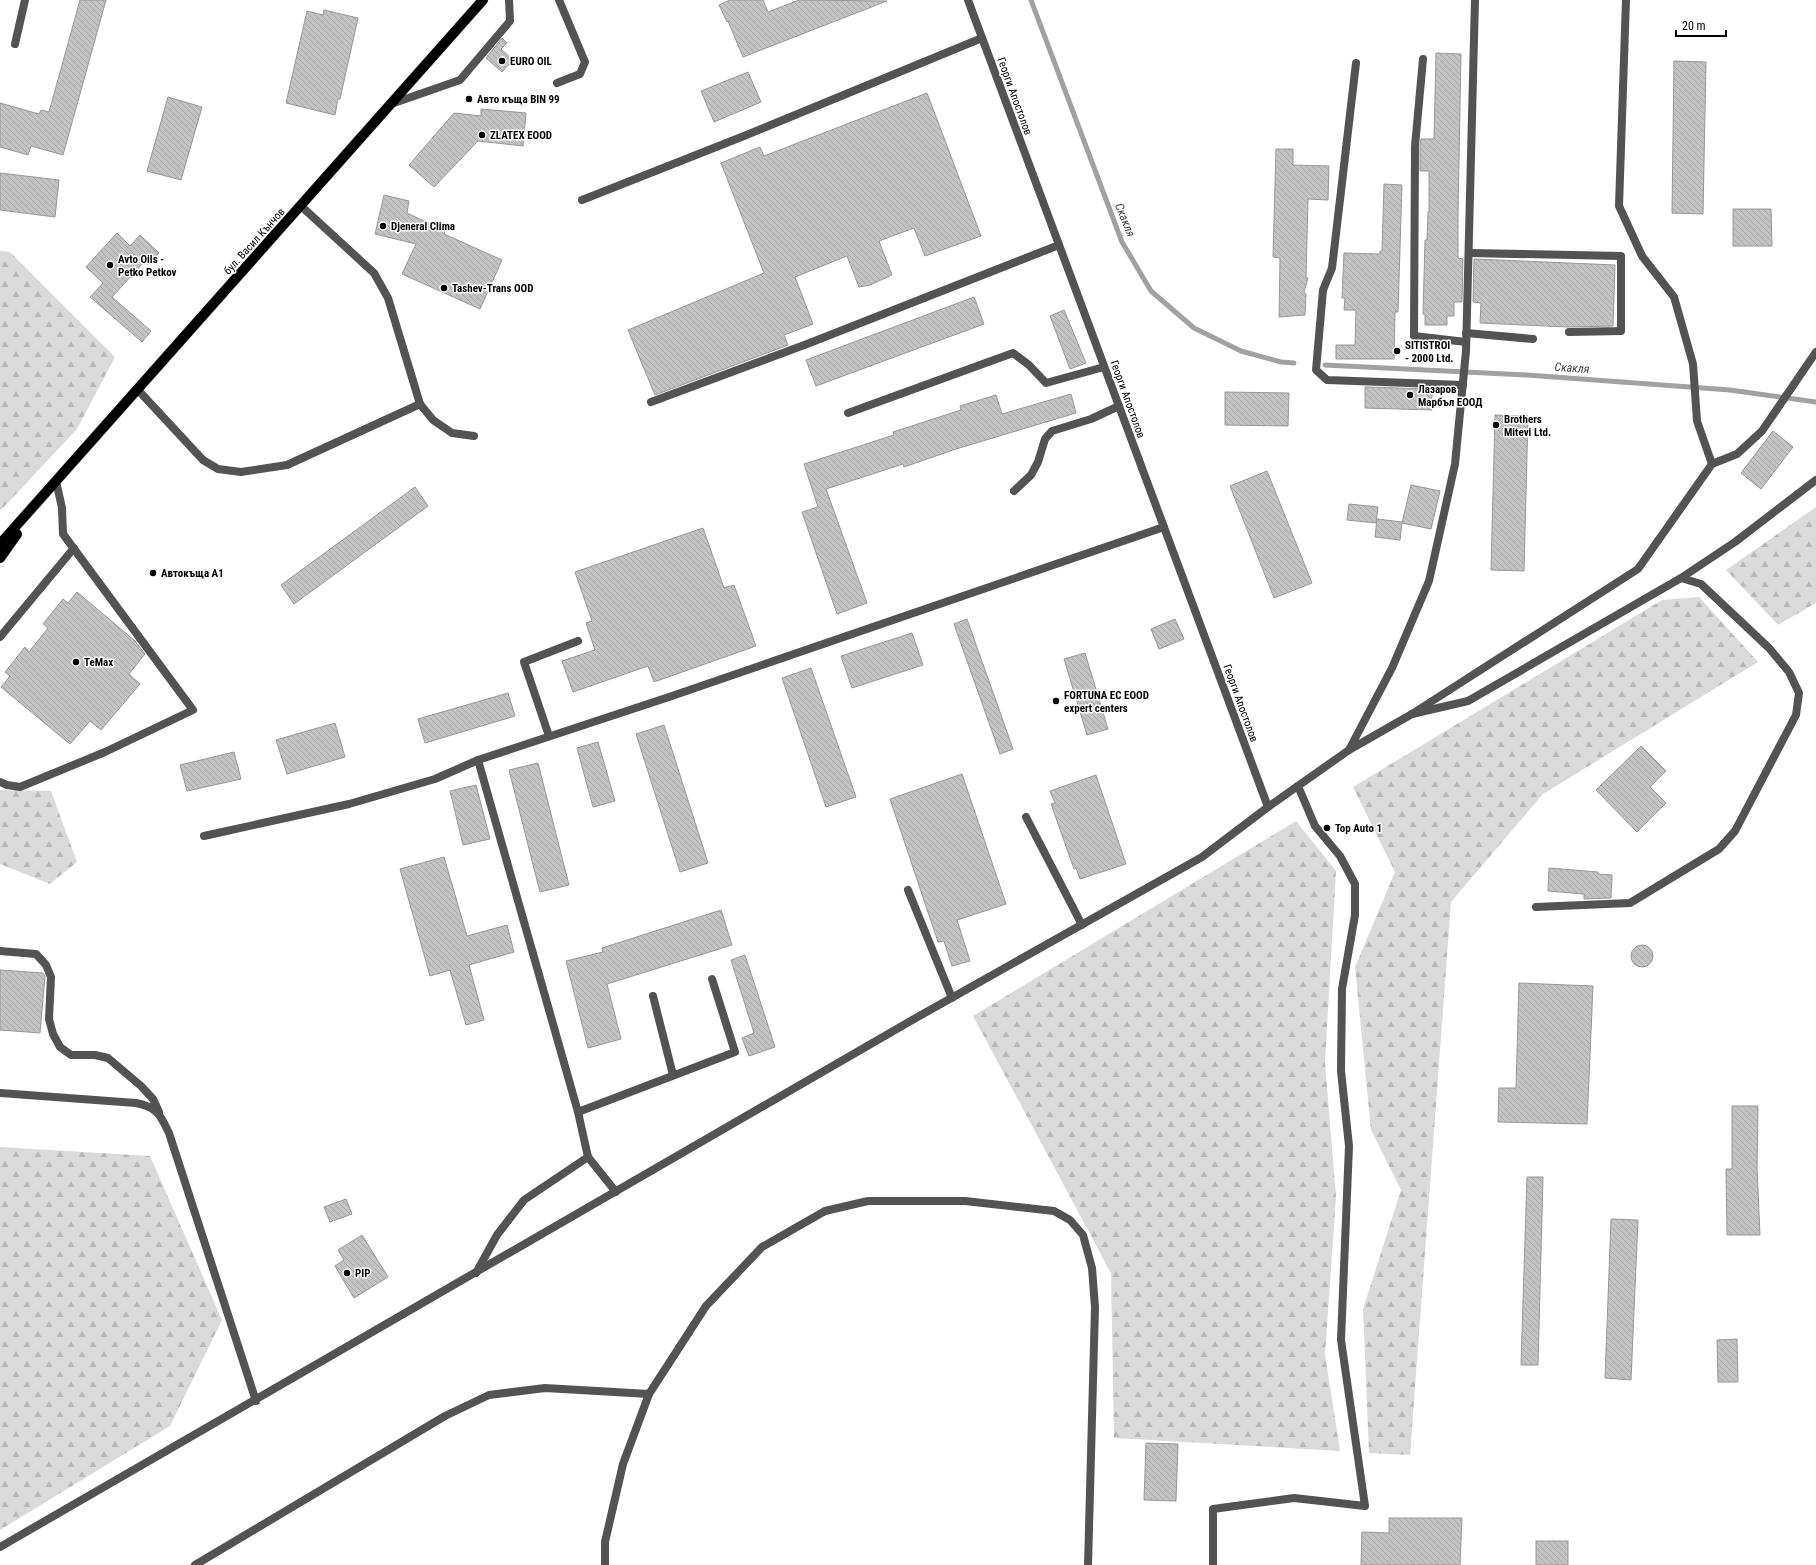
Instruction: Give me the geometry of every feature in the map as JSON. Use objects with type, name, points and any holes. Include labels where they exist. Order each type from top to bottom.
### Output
[{"type":"main road","name":"бул. Васил Кънчов","points":[[42,498],[394,103],[483,0]]},
{"type":"main road","points":[[1,543],[42,498]]},
{"type":"main road","points":[[0,558],[42,498]]},
{"type":"street","points":[[15,44],[25,0]]},
{"type":"street","points":[[394,103],[460,80],[510,21],[509,0]]},
{"type":"street","points":[[557,83],[580,74],[585,62],[559,0]]},
{"type":"street","name":"Георги Апостолов","points":[[968,0],[1268,807]]},
{"type":"street","points":[[1349,750],[1392,668],[1429,581],[1455,464],[1466,337],[1475,0]]},
{"type":"street","points":[[1626,0],[1619,206],[1642,256],[1674,297],[1693,364],[1697,421],[1712,464]]},
{"type":"street","points":[[582,200],[744,136],[982,38]]},
{"type":"street","points":[[1423,59],[1415,146],[1414,336],[1533,339]]},
{"type":"street","points":[[1356,63],[1332,268],[1323,290],[1316,370],[1327,380],[1463,385]]},
{"type":"street","points":[[301,206],[374,273],[388,298],[420,404],[433,420],[452,433],[474,436]]},
{"type":"street","points":[[651,402],[807,344],[1059,245]]},
{"type":"street","points":[[1468,253],[1621,256],[1621,331],[1569,332]]},
{"type":"street","points":[[0,1547],[98,1489],[256,1401],[952,998],[1202,857],[1268,807],[1349,750],[1412,714],[1638,569],[1712,464],[1737,454],[1762,431],[1816,352]]},
{"type":"street","points":[[848,413],[1013,353],[1029,365],[1046,383],[1104,367]]},
{"type":"street","points":[[138,390],[203,460],[218,469],[241,472],[287,465],[420,404]]},
{"type":"street","points":[[1014,491],[1031,475],[1038,462],[1045,439],[1052,431],[1090,419],[1119,406]]},
{"type":"street","points":[[1412,714],[1468,701],[1681,578],[1735,542],[1816,480]]},
{"type":"street","points":[[0,782],[7,785],[20,787],[105,752],[193,710],[63,534],[62,508],[56,481]]},
{"type":"street","points":[[204,836],[349,804],[435,779],[478,760],[677,694],[1164,527]]},
{"type":"street","points":[[0,637],[74,548]]},
{"type":"street","points":[[1536,907],[1630,903],[1719,849],[1735,831],[1796,715],[1800,693],[1789,672],[1769,648],[1701,584],[1681,578]]},
{"type":"street","points":[[549,736],[524,662],[578,641]]},
{"type":"street","points":[[478,760],[578,1112],[588,1157],[616,1192]]},
{"type":"street","points":[[1213,1565],[1213,1509],[1294,1498],[1365,1506],[1341,1340],[1349,1146],[1341,1071],[1342,989],[1355,915],[1354,884],[1340,856],[1315,826],[1298,786]]},
{"type":"street","points":[[1026,817],[1082,925]]},
{"type":"street","points":[[908,890],[952,998]]},
{"type":"street","points":[[0,951],[36,954],[46,965],[51,977],[50,1019],[53,1034],[60,1046],[71,1055],[95,1055],[108,1058],[141,1086],[153,1099],[169,1133],[256,1401]]},
{"type":"street","points":[[578,1112],[736,1052],[712,980]]},
{"type":"street","points":[[653,996],[673,1075]]},
{"type":"street","points":[[0,1093],[136,1103],[149,1106],[161,1117]]},
{"type":"street","points":[[476,1273],[497,1234],[524,1200],[588,1157]]},
{"type":"street","points":[[605,1565],[606,1542],[623,1464],[649,1394],[706,1306],[762,1247],[826,1211],[868,1201],[965,1201],[1054,1212],[1070,1220],[1083,1235],[1092,1268],[1095,1307],[1088,1565]]},
{"type":"street","points":[[195,1565],[444,1416],[489,1395],[545,1388],[649,1394]]},
{"type":"green space","points":[[0,251],[10,252],[115,357],[77,429],[0,511]]},
{"type":"green space","points":[[1816,507],[1816,603],[1778,625],[1726,570]]},
{"type":"green space","points":[[1699,597],[1758,662],[1543,794],[1451,902],[1410,1455],[1369,1453],[1363,1309],[1401,1190],[1371,1130],[1355,967],[1395,872],[1353,787],[1662,600]]},
{"type":"green space","points":[[0,790],[51,791],[77,862],[50,884],[0,864]]},
{"type":"green space","points":[[1296,821],[1336,871],[1325,1062],[1336,1197],[1325,1354],[1340,1451],[1114,1438],[1111,1273],[973,1016]]},
{"type":"green space","points":[[0,1147],[150,1156],[222,1320],[170,1426],[0,1530]]},
{"type":"building","points":[[80,0],[106,0],[63,155],[31,146],[28,155],[0,147],[0,103],[39,114],[41,110],[49,112]]},
{"type":"building","points":[[730,0],[763,0],[768,12],[799,0],[887,1],[743,57],[728,21],[727,22],[719,5]]},
{"type":"building","points":[[324,10],[358,18],[335,115],[286,103],[307,11],[323,15]]},
{"type":"building","points":[[502,38],[507,43],[501,49],[513,60],[502,72],[486,58]]},
{"type":"building","points":[[1436,53],[1461,54],[1458,258],[1463,259],[1462,302],[1454,302],[1454,316],[1447,316],[1447,325],[1425,325],[1425,314],[1423,314],[1425,240],[1427,240],[1429,212],[1429,171],[1420,171],[1420,146],[1421,139],[1434,139]]},
{"type":"building","points":[[1674,61],[1706,62],[1703,214],[1672,213]]},
{"type":"building","points":[[748,72],[761,102],[714,122],[701,91]]},
{"type":"building","points":[[927,93],[981,236],[925,256],[914,228],[879,241],[892,275],[870,285],[859,287],[847,256],[795,277],[813,324],[784,335],[788,345],[655,395],[628,330],[764,273],[721,163],[760,147],[764,156]]},
{"type":"building","points":[[168,97],[202,107],[181,180],[147,171]]},
{"type":"building","points":[[481,109],[526,113],[523,146],[478,141],[434,187],[409,165],[454,113],[481,116]]},
{"type":"building","points":[[1276,149],[1293,149],[1293,165],[1329,166],[1328,200],[1308,199],[1306,278],[1308,278],[1304,292],[1306,294],[1305,315],[1279,317],[1280,258],[1273,257]]},
{"type":"building","points":[[0,173],[59,180],[55,217],[0,210]]},
{"type":"building","points":[[1384,184],[1402,185],[1398,312],[1395,312],[1394,359],[1336,359],[1336,345],[1355,345],[1356,310],[1344,310],[1345,298],[1342,298],[1344,253],[1380,254],[1380,251],[1382,251]]},
{"type":"building","points":[[384,195],[409,201],[407,213],[445,231],[444,234],[502,260],[480,309],[402,274],[416,244],[375,234]]},
{"type":"building","points":[[1733,209],[1771,209],[1772,246],[1733,246]]},
{"type":"building","points":[[117,233],[130,246],[140,235],[159,253],[148,265],[144,262],[112,297],[151,331],[142,342],[90,297],[103,283],[86,267]]},
{"type":"building","points":[[1474,259],[1615,265],[1613,326],[1567,327],[1480,323],[1481,303],[1473,302]]},
{"type":"building","points":[[974,297],[984,324],[816,386],[806,360]]},
{"type":"building","points":[[1064,310],[1086,363],[1070,369],[1050,316]]},
{"type":"building","points":[[1365,387],[1432,389],[1432,410],[1365,408]]},
{"type":"building","points":[[1225,392],[1289,393],[1288,426],[1225,425]]},
{"type":"building","points":[[1071,394],[1076,413],[956,449],[904,467],[903,464],[826,489],[867,603],[837,614],[802,512],[818,507],[804,464],[894,435],[893,432],[961,410],[960,406],[996,395],[1002,414]]},
{"type":"building","points":[[1495,415],[1528,416],[1524,571],[1491,570]]},
{"type":"building","points":[[1773,431],[1793,447],[1761,489],[1741,473]]},
{"type":"building","points":[[1267,471],[1312,583],[1274,598],[1230,486]]},
{"type":"building","points":[[1411,485],[1440,491],[1431,529],[1402,523]]},
{"type":"building","points":[[415,487],[428,506],[294,604],[281,585]]},
{"type":"building","points":[[1349,504],[1378,507],[1376,523],[1347,520]]},
{"type":"building","points":[[1377,519],[1402,522],[1400,540],[1375,537]]},
{"type":"building","points":[[703,528],[724,588],[734,585],[756,646],[654,682],[648,666],[573,692],[562,661],[595,650],[586,623],[592,621],[575,572]]},
{"type":"building","name":"TeMax","points":[[77,592],[135,641],[145,654],[129,674],[140,684],[101,730],[90,721],[70,744],[1,687],[10,676],[5,672],[25,647],[29,652],[48,628],[43,624],[63,599],[68,603]]},
{"type":"building","points":[[967,619],[1013,749],[1000,754],[954,624]]},
{"type":"building","points":[[1175,619],[1184,639],[1159,649],[1151,629]]},
{"type":"building","points":[[912,633],[923,665],[852,688],[841,656]]},
{"type":"building","points":[[1085,653],[1108,729],[1087,735],[1064,659]]},
{"type":"building","points":[[811,668],[856,797],[826,807],[782,678]]},
{"type":"building","points":[[508,693],[515,716],[425,743],[418,719]]},
{"type":"building","points":[[335,723],[345,757],[287,774],[276,740]]},
{"type":"building","points":[[664,725],[708,863],[680,872],[636,734]]},
{"type":"building","points":[[598,742],[615,801],[593,807],[577,748]]},
{"type":"building","points":[[1641,746],[1666,771],[1650,787],[1666,803],[1637,832],[1596,790]]},
{"type":"building","points":[[234,752],[241,779],[187,791],[180,765]]},
{"type":"building","points":[[538,763],[569,885],[540,892],[509,770]]},
{"type":"building","points":[[962,774],[1006,904],[957,920],[970,961],[952,966],[944,941],[938,942],[890,799]]},
{"type":"building","points":[[1096,775],[1126,864],[1080,879],[1076,868],[1074,869],[1051,804],[1055,803],[1050,791]]},
{"type":"building","points":[[476,785],[490,839],[463,845],[450,791]]},
{"type":"building","points":[[444,857],[467,936],[507,925],[514,952],[469,965],[484,1020],[466,1025],[450,970],[430,976],[400,869]]},
{"type":"building","points":[[1549,868],[1598,872],[1598,874],[1612,875],[1611,898],[1584,899],[1584,894],[1548,891]]},
{"type":"building","points":[[721,910],[732,945],[607,984],[621,1039],[588,1048],[566,961],[603,952],[602,948]]},
{"type":"building","points":[[1642,945],[1650,948],[1653,956],[1650,964],[1642,967],[1634,964],[1631,956],[1634,948]]},
{"type":"building","points":[[745,955],[775,1047],[749,1056],[742,1038],[754,1033],[731,960]]},
{"type":"building","points":[[0,970],[43,973],[45,976],[40,1033],[0,1030]]},
{"type":"building","points":[[1519,983],[1593,986],[1587,1124],[1498,1122],[1499,1088],[1516,1088]]},
{"type":"building","points":[[1732,1106],[1758,1106],[1757,1168],[1760,1235],[1727,1235],[1726,1169],[1732,1169]]},
{"type":"building","points":[[1527,1177],[1543,1177],[1538,1365],[1521,1365]]},
{"type":"building","points":[[346,1199],[352,1214],[330,1222],[324,1207]]},
{"type":"building","points":[[1611,1219],[1638,1220],[1631,1380],[1605,1378]]},
{"type":"building","points":[[362,1235],[388,1277],[354,1298],[335,1266],[344,1260],[338,1250]]},
{"type":"building","points":[[1737,1339],[1738,1382],[1718,1382],[1717,1340]]},
{"type":"building","points":[[1146,1443],[1178,1444],[1176,1501],[1144,1500]]},
{"type":"building","points":[[1389,1518],[1462,1518],[1460,1565],[1361,1565],[1362,1532],[1389,1533]]},
{"type":"building","points":[[1536,1541],[1568,1541],[1568,1565],[1536,1565]]},
{"type":"waterway","name":"Скакля","points":[[1031,0],[1122,242],[1151,291],[1194,328],[1241,351],[1281,362],[1294,363]]},
{"type":"waterway","name":"Скакля","points":[[1325,365],[1527,375],[1730,390],[1816,402]]},
{"type":"place","name":"EURO OIL","points":[[502,61]]},
{"type":"place","name":"Авто къща BIN 99","points":[[469,99]]},
{"type":"place","name":"ZLATEX EOOD","points":[[482,135]]},
{"type":"place","name":"Djeneral Clima","points":[[383,226]]},
{"type":"place","name":"Avto Oils - Petko Petkov","points":[[110,265]]},
{"type":"place","name":"Tashev-Trans OOD","points":[[444,288]]},
{"type":"place","name":"SITISTROI - 2000 Ltd.","points":[[1397,351]]},
{"type":"place","name":"Лазаров Марбъл ЕООД","points":[[1410,395]]},
{"type":"place","name":"Brothers Mitevi Ltd.","points":[[1496,425]]},
{"type":"place","name":"Автокъща А1","points":[[153,573]]},
{"type":"place","name":"TeMax","points":[[76,662]]},
{"type":"place","name":"FORTUNA EC EOOD expert centers","points":[[1056,701]]},
{"type":"place","name":"Top Auto 1","points":[[1327,828]]},
{"type":"place","name":"PIP","points":[[347,1273]]}]
